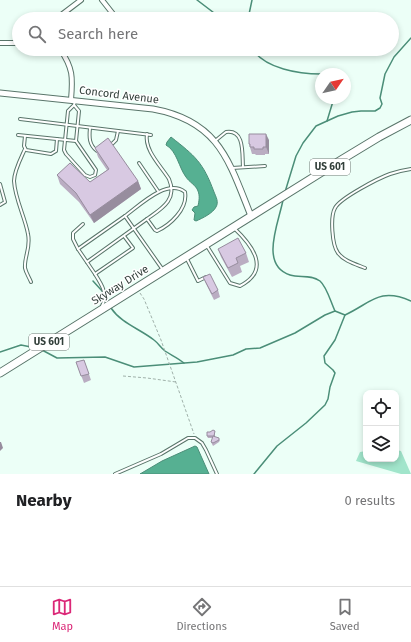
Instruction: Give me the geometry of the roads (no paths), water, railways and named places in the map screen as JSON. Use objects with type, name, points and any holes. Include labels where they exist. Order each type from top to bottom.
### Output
[{"type":"highway","name":"US 601","points":[[252,216],[353,152],[411,120]]},
{"type":"highway","name":"Skyway Drive","points":[[0,373],[252,216]]},
{"type":"street","points":[[65,12],[81,0]]},
{"type":"street","points":[[102,0],[111,12]]},
{"type":"street","points":[[0,43],[12,43]]},
{"type":"street","points":[[64,56],[70,66],[74,102]]},
{"type":"street","name":"Concord Avenue","points":[[0,93],[164,111],[197,125],[209,134],[220,146],[232,168],[252,216]]},
{"type":"lane","points":[[74,102],[79,111],[76,141],[96,170],[93,177],[88,177],[85,175],[68,158],[64,150],[68,111],[74,102]]},
{"type":"lane","points":[[20,119],[150,135]]},
{"type":"lane","points":[[90,128],[89,138],[92,147],[98,152],[101,151]]},
{"type":"lane","points":[[106,148],[116,140],[118,131]]},
{"type":"lane","points":[[215,141],[226,132],[234,132],[238,134],[241,138],[243,167]]},
{"type":"lane","points":[[87,262],[167,204],[171,195],[169,179],[148,148],[146,140],[147,134]]},
{"type":"lane","points":[[18,135],[76,141]]},
{"type":"lane","points":[[25,136],[24,146],[26,149],[17,167],[14,181],[15,190],[30,245],[25,266],[27,275],[31,282]]},
{"type":"lane","points":[[26,149],[29,151],[53,154],[56,151],[57,139]]},
{"type":"lane","points":[[139,163],[158,191]]},
{"type":"lane","points":[[232,168],[265,166]]},
{"type":"lane","points":[[365,268],[346,260],[337,252],[333,235],[332,221],[335,207],[347,195],[389,174],[411,169]]},
{"type":"lane","points":[[0,184],[5,202],[0,205]]},
{"type":"lane","points":[[78,249],[126,216],[158,191],[171,188],[179,189],[185,192],[186,196],[181,210],[170,223],[157,231],[146,220]]},
{"type":"lane","points":[[126,216],[164,271]]},
{"type":"lane","points":[[83,224],[73,233],[73,239],[105,291],[103,304],[99,312]]},
{"type":"lane","points":[[206,245],[230,283],[240,286],[248,282],[255,274],[257,264],[254,253],[248,242],[234,228]]},
{"type":"lane","points":[[95,274],[133,248],[124,236]]},
{"type":"lane","points":[[186,258],[198,281],[207,276]]},
{"type":"lane","points":[[115,474],[161,454],[188,438],[195,438],[202,443],[216,474]]},
{"type":"waterway","points":[[197,0],[213,12]]},
{"type":"waterway","points":[[249,12],[252,0]]},
{"type":"waterway","points":[[399,51],[411,38]]},
{"type":"waterway","points":[[258,56],[274,66],[303,73],[315,74]]},
{"type":"waterway","points":[[285,192],[296,156],[303,143],[316,126],[338,116],[352,112],[375,111],[380,108],[382,104],[380,98],[385,74],[395,56]]},
{"type":"waterway","points":[[327,121],[332,104]]},
{"type":"waterway","points":[[283,200],[273,242],[275,262],[281,270],[290,275],[309,277],[320,281],[327,291],[335,311],[345,315],[376,298],[383,296],[400,297],[411,301]]},
{"type":"waterway","points":[[93,281],[103,292]]},
{"type":"waterway","points":[[111,308],[125,322],[149,336],[165,351],[184,363]]},
{"type":"waterway","points":[[42,350],[57,358],[105,357],[134,367],[197,362],[233,355],[246,349],[260,348],[295,333],[325,315],[335,311]]},
{"type":"waterway","points":[[254,474],[277,446],[306,423],[325,405],[335,373],[325,363],[324,356],[335,340],[345,315]]},
{"type":"waterway","points":[[0,352],[21,345],[36,348]]}]
